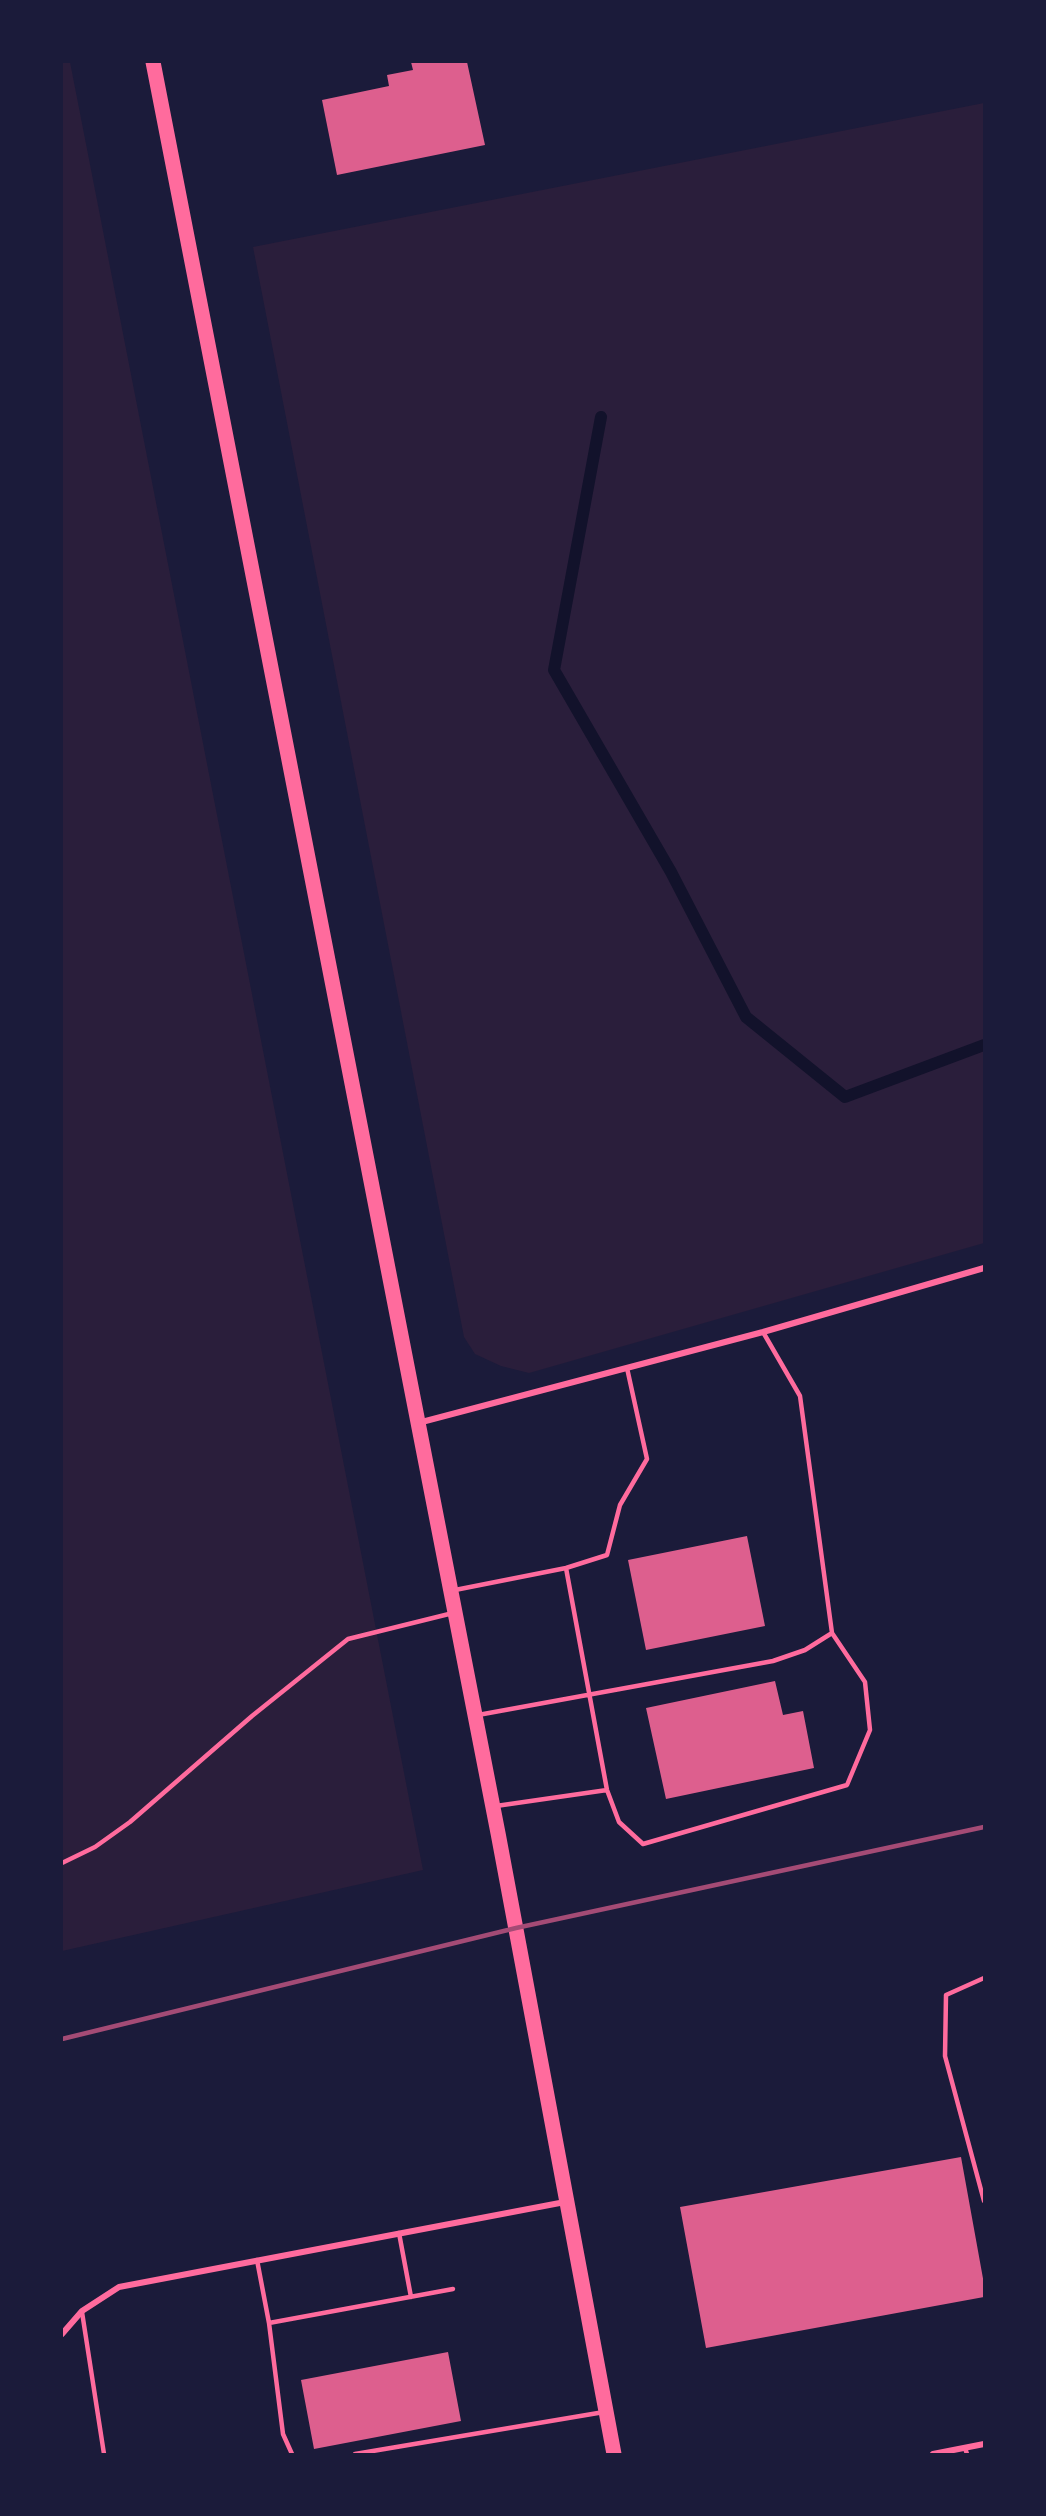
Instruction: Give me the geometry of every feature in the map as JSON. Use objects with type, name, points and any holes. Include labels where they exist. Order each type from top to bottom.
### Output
[{"type":"main road","points":[[153,62],[493,1807],[614,2454]]},
{"type":"street","points":[[418,1423],[763,1332],[984,1268]]},
{"type":"street","points":[[62,2334],[82,2311],[119,2287],[566,2202]]},
{"type":"street","points":[[933,2454],[966,2451],[984,2444]]},
{"type":"lane","points":[[566,1568],[607,1790],[620,1822],[643,1844],[848,1785],[870,1730],[865,1682],[832,1633],[800,1396],[763,1332]]},
{"type":"lane","points":[[451,1591],[566,1568],[607,1555],[620,1505],[647,1459],[627,1368]]},
{"type":"lane","points":[[62,1863],[95,1847],[130,1822],[252,1716],[348,1639],[455,1612]]},
{"type":"lane","points":[[475,1715],[773,1661],[805,1650],[832,1633]]},
{"type":"lane","points":[[493,1807],[607,1790]]},
{"type":"lane","points":[[984,1978],[946,1995],[945,2056],[984,2201]]},
{"type":"lane","points":[[399,2233],[411,2297]]},
{"type":"lane","points":[[257,2260],[269,2323],[283,2434],[292,2454]]},
{"type":"lane","points":[[269,2323],[453,2289]]},
{"type":"lane","points":[[82,2311],[104,2454]]},
{"type":"lane","points":[[355,2454],[606,2412]]},
{"type":"shaded area","points":[[62,62],[70,62],[423,1870],[62,1951]]},
{"type":"shaded area","points":[[984,103],[984,1243],[529,1373],[501,1366],[475,1354],[464,1337],[253,247]]},
{"type":"building","points":[[411,62],[467,62],[485,145],[337,175],[322,100],[389,86],[387,75],[413,70]]},
{"type":"building","points":[[747,1536],[765,1626],[646,1650],[628,1560]]},
{"type":"building","points":[[775,1681],[783,1715],[803,1711],[814,1768],[666,1799],[646,1708]]},
{"type":"building","points":[[961,2157],[984,2284],[984,2297],[706,2348],[680,2207]]},
{"type":"building","points":[[448,2352],[461,2421],[314,2449],[301,2380]]},
{"type":"waterway","points":[[601,417],[554,670],[671,872],[746,1017],[845,1097],[984,1045]]},
{"type":"railway","points":[[62,2039],[516,1928],[984,1827]]}]
